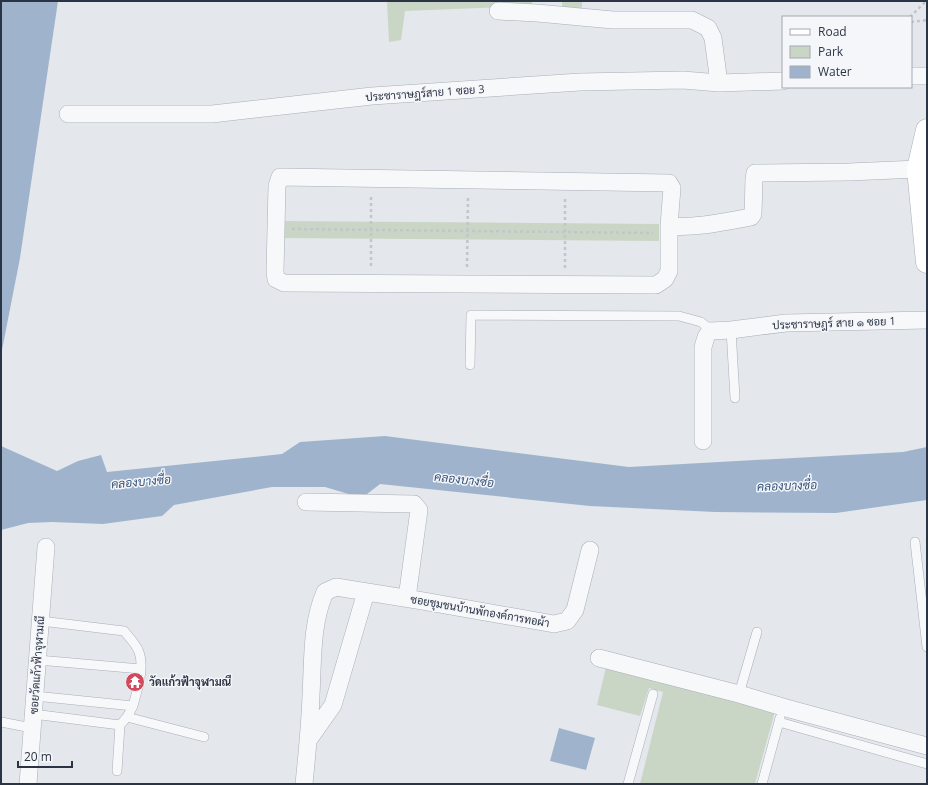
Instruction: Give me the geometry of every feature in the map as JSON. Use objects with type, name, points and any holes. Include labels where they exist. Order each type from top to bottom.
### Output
[{"type":"main road","points":[[927,130],[918,168],[927,262]]},
{"type":"street","points":[[498,11],[613,20],[692,20],[708,28],[713,38],[719,83]]},
{"type":"street","points":[[912,76],[927,76]]},
{"type":"street","name":"ประชาราษฎร์สาย 1 ซอย 3","points":[[68,114],[212,114],[372,96],[580,82],[683,80],[719,83],[782,81]]},
{"type":"street","points":[[669,229],[682,226],[718,224],[751,217],[754,214],[754,179],[756,173],[849,172],[918,168]]},
{"type":"street","points":[[280,178],[565,180],[669,182],[672,188],[669,229],[669,271],[665,279],[656,285],[284,283],[276,279],[277,186],[280,178]]},
{"type":"street","name":"ประชาราษฎร์ สาย ๑ ซอย 1","points":[[712,331],[786,323],[927,320]]},
{"type":"street","points":[[703,441],[703,347],[708,332],[712,331]]},
{"type":"street","points":[[306,502],[414,504],[419,510],[407,598]]},
{"type":"street","name":"ซอยวัดแก้วฟ้าจุฬามณี","points":[[28,784],[46,547]]},
{"type":"street","name":"ซอยชุมชนบ้านพักองค์การทอผ้า","points":[[304,784],[309,739],[314,641],[319,606],[325,592],[336,587],[554,624],[567,621],[575,610],[590,550]]},
{"type":"street","name":"ซอยชุมชนบ้านพักองค์การทอผ้า","points":[[309,739],[333,705],[366,592]]},
{"type":"street","points":[[599,658],[740,694],[781,715],[927,746]]},
{"type":"lane","points":[[470,365],[471,315],[679,316],[701,322],[712,331]]},
{"type":"lane","points":[[731,330],[736,398]]},
{"type":"lane","points":[[915,542],[927,647]]},
{"type":"lane","points":[[41,621],[124,631],[139,652],[141,669],[132,706],[127,717],[120,725],[117,771]]},
{"type":"lane","points":[[740,694],[758,632]]},
{"type":"lane","points":[[38,660],[141,669]]},
{"type":"lane","points":[[628,784],[653,694]]},
{"type":"lane","points":[[35,696],[132,706]]},
{"type":"lane","points":[[762,784],[781,715],[927,764]]},
{"type":"lane","points":[[127,717],[204,737]]},
{"type":"lane","points":[[1,722],[33,721],[120,725]]},
{"type":"path","points":[[911,16],[926,1]]},
{"type":"path","points":[[912,22],[927,20]]},
{"type":"path","points":[[371,178],[371,283]]},
{"type":"path","points":[[467,284],[469,179]]},
{"type":"path","points":[[565,180],[565,284]]},
{"type":"path","points":[[276,229],[565,232],[669,229]]},
{"type":"green space","points":[[387,1],[532,1],[532,6],[405,11],[401,40],[389,42]]},
{"type":"green space","points":[[562,1],[582,1],[582,8],[562,7]]},
{"type":"green space","points":[[279,221],[659,224],[659,241],[279,238]]},
{"type":"green space","points":[[606,667],[775,711],[755,784],[640,784],[663,692],[649,688],[640,716],[597,705]]},
{"type":"water","points":[[1,1],[58,1],[20,258],[1,355]]},
{"type":"water","name":"คลองบางซื่อ","points":[[385,436],[629,467],[903,452],[927,447],[927,500],[836,513],[715,512],[590,506],[380,484],[362,498],[325,487],[272,487],[174,505],[162,516],[103,524],[52,522],[28,523],[1,530],[1,446],[57,471],[78,461],[101,455],[107,472],[282,454],[300,442]]},
{"type":"water","points":[[559,728],[595,738],[586,770],[550,761]]},
{"type":"place","name":"วัดแก้วฟ้าจุฬามณี","points":[[135,682]]}]
